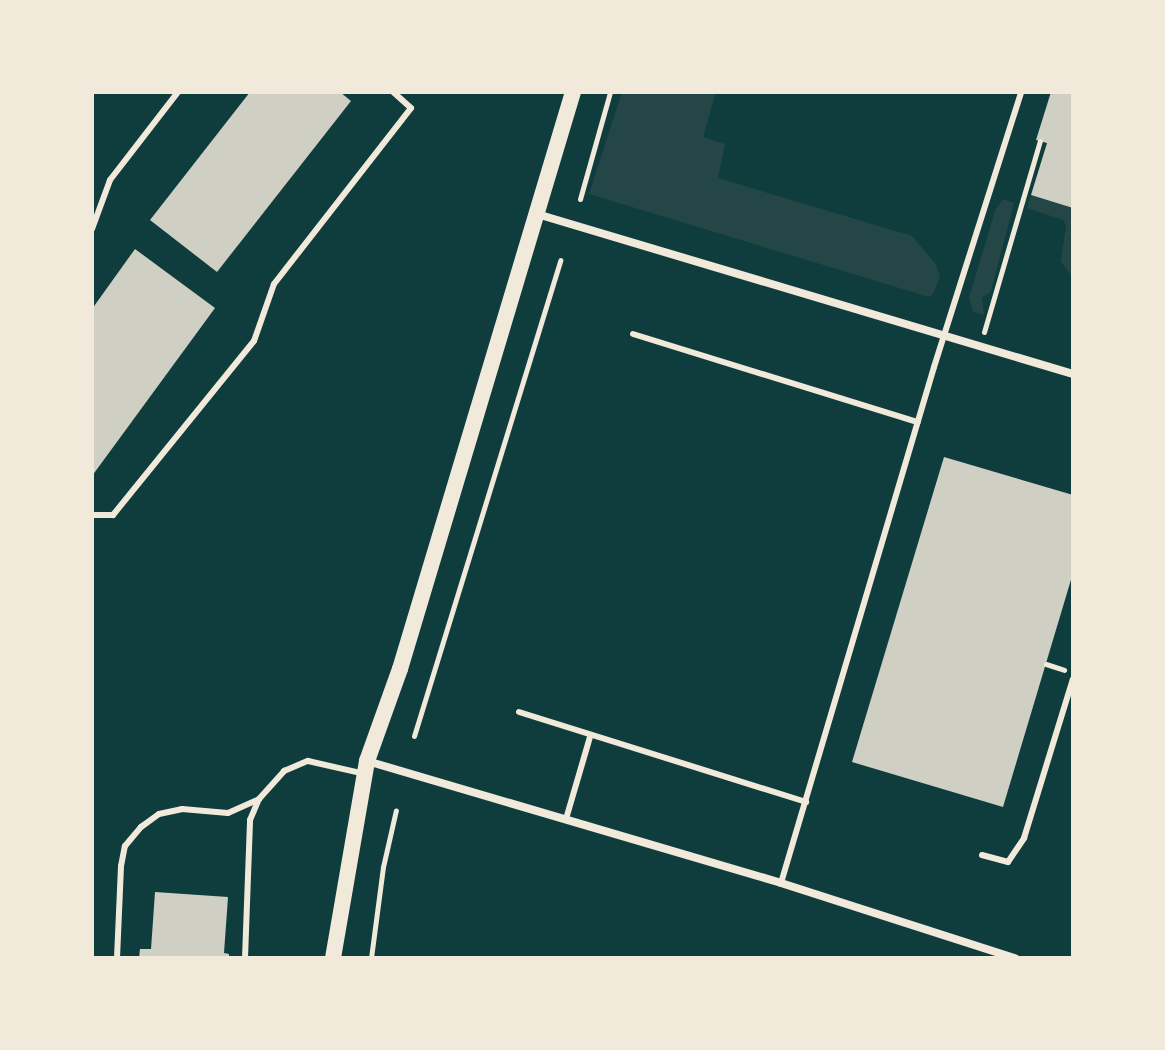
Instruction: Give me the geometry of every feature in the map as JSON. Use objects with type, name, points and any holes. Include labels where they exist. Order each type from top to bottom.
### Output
[{"type":"main road","points":[[333,958],[366,767],[400,669],[573,92]]},
{"type":"street","points":[[537,214],[1073,374]]},
{"type":"street","points":[[366,767],[566,819],[781,883],[1015,958]]},
{"type":"lane","points":[[92,229],[110,180],[178,92]]},
{"type":"lane","points":[[92,515],[113,515],[254,341],[274,284],[411,108],[393,92]]},
{"type":"lane","points":[[781,883],[918,422],[1021,92]]},
{"type":"lane","points":[[633,334],[918,422]]},
{"type":"lane","points":[[982,855],[1008,862],[1024,838],[1073,679]]},
{"type":"lane","points":[[519,712],[590,737],[806,802]]},
{"type":"lane","points":[[566,819],[590,737]]},
{"type":"lane","points":[[245,958],[250,820],[259,799],[284,771],[308,761],[366,767]]},
{"type":"lane","points":[[117,958],[121,866],[125,846],[141,827],[159,814],[182,809],[228,813],[259,799]]},
{"type":"path","points":[[580,199],[610,92]]},
{"type":"path","points":[[980,345],[1040,141]]},
{"type":"path","points":[[414,736],[560,260]]},
{"type":"path","points":[[371,958],[380,882],[396,810]]},
{"type":"shaded area","points":[[622,92],[716,92],[703,137],[725,144],[718,178],[912,236],[935,263],[940,277],[933,294],[929,297],[589,194]]},
{"type":"shaded area","points":[[1031,195],[1073,208],[1073,279],[1061,261],[1066,225],[1063,220],[1027,208]]},
{"type":"shaded area","points":[[1003,199],[1014,203],[991,291],[982,298],[984,315],[973,311],[969,298],[995,211]]},
{"type":"building","points":[[250,92],[340,92],[351,101],[217,272],[150,220]]},
{"type":"building","points":[[1051,92],[1073,92],[1073,208],[1031,195],[1047,143],[1036,140]]},
{"type":"building","points":[[135,249],[215,308],[92,476],[92,309]]},
{"type":"building","points":[[944,457],[1073,495],[1073,573],[1003,807],[852,762]]},
{"type":"building","points":[[155,892],[228,897],[224,953],[229,954],[229,958],[139,958],[140,949],[151,949]]}]
